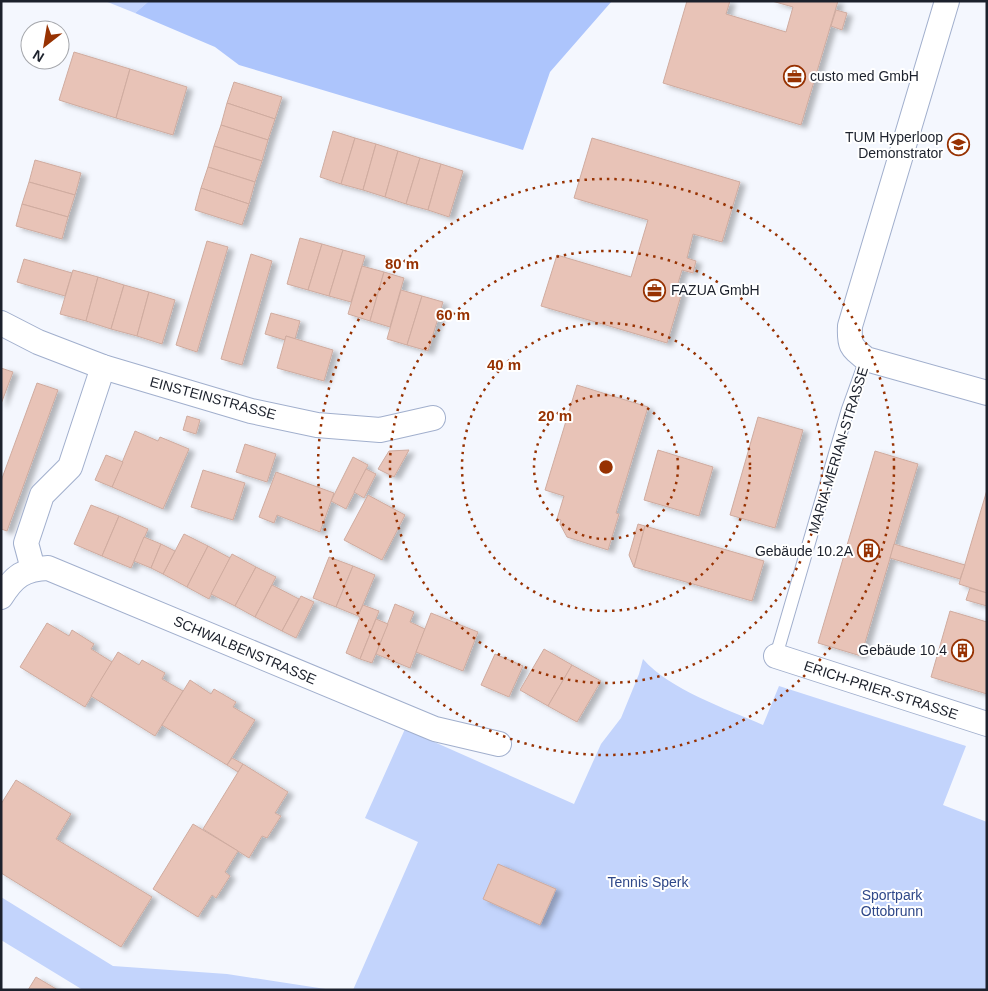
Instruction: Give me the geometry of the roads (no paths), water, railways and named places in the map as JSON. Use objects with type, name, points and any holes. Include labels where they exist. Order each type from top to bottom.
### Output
[{"type":"street","points":[[947,1],[850,326],[850,336],[852,348],[866,359],[987,393]]},
{"type":"street","name":"EINSTEINSTRASSE","points":[[1,323],[38,342],[103,367],[251,410],[317,425],[380,430],[433,418]]},
{"type":"street","points":[[1,597],[10,582],[33,569],[26,543],[42,495],[70,467],[103,367]]},
{"type":"street","name":"SCHWALBENSTRASSE","points":[[33,569],[48,568],[435,728],[499,744]]},
{"type":"street","name":"ERICH-PRIER-STRASSE","points":[[776,656],[987,724]]},
{"type":"lane","name":"MARIA-MERIAN-STRASSE","points":[[776,656],[848,409],[866,359]]},
{"type":"place","name":"custo med GmbH","points":[[794,76]]},
{"type":"place","name":"TUM Hyperloop Demonstrator","points":[[959,145]]},
{"type":"place","name":"FAZUA GmbH","points":[[655,290]]},
{"type":"place","name":"Gebäude 10.2A","points":[[869,551]]},
{"type":"place","name":"Gebäude 10.4","points":[[963,650]]},
{"type":"park label","name":"Tennis Sperk","points":[[648,882]]},
{"type":"park label","name":"Sportpark Ottobrunn","points":[[892,904]]}]
